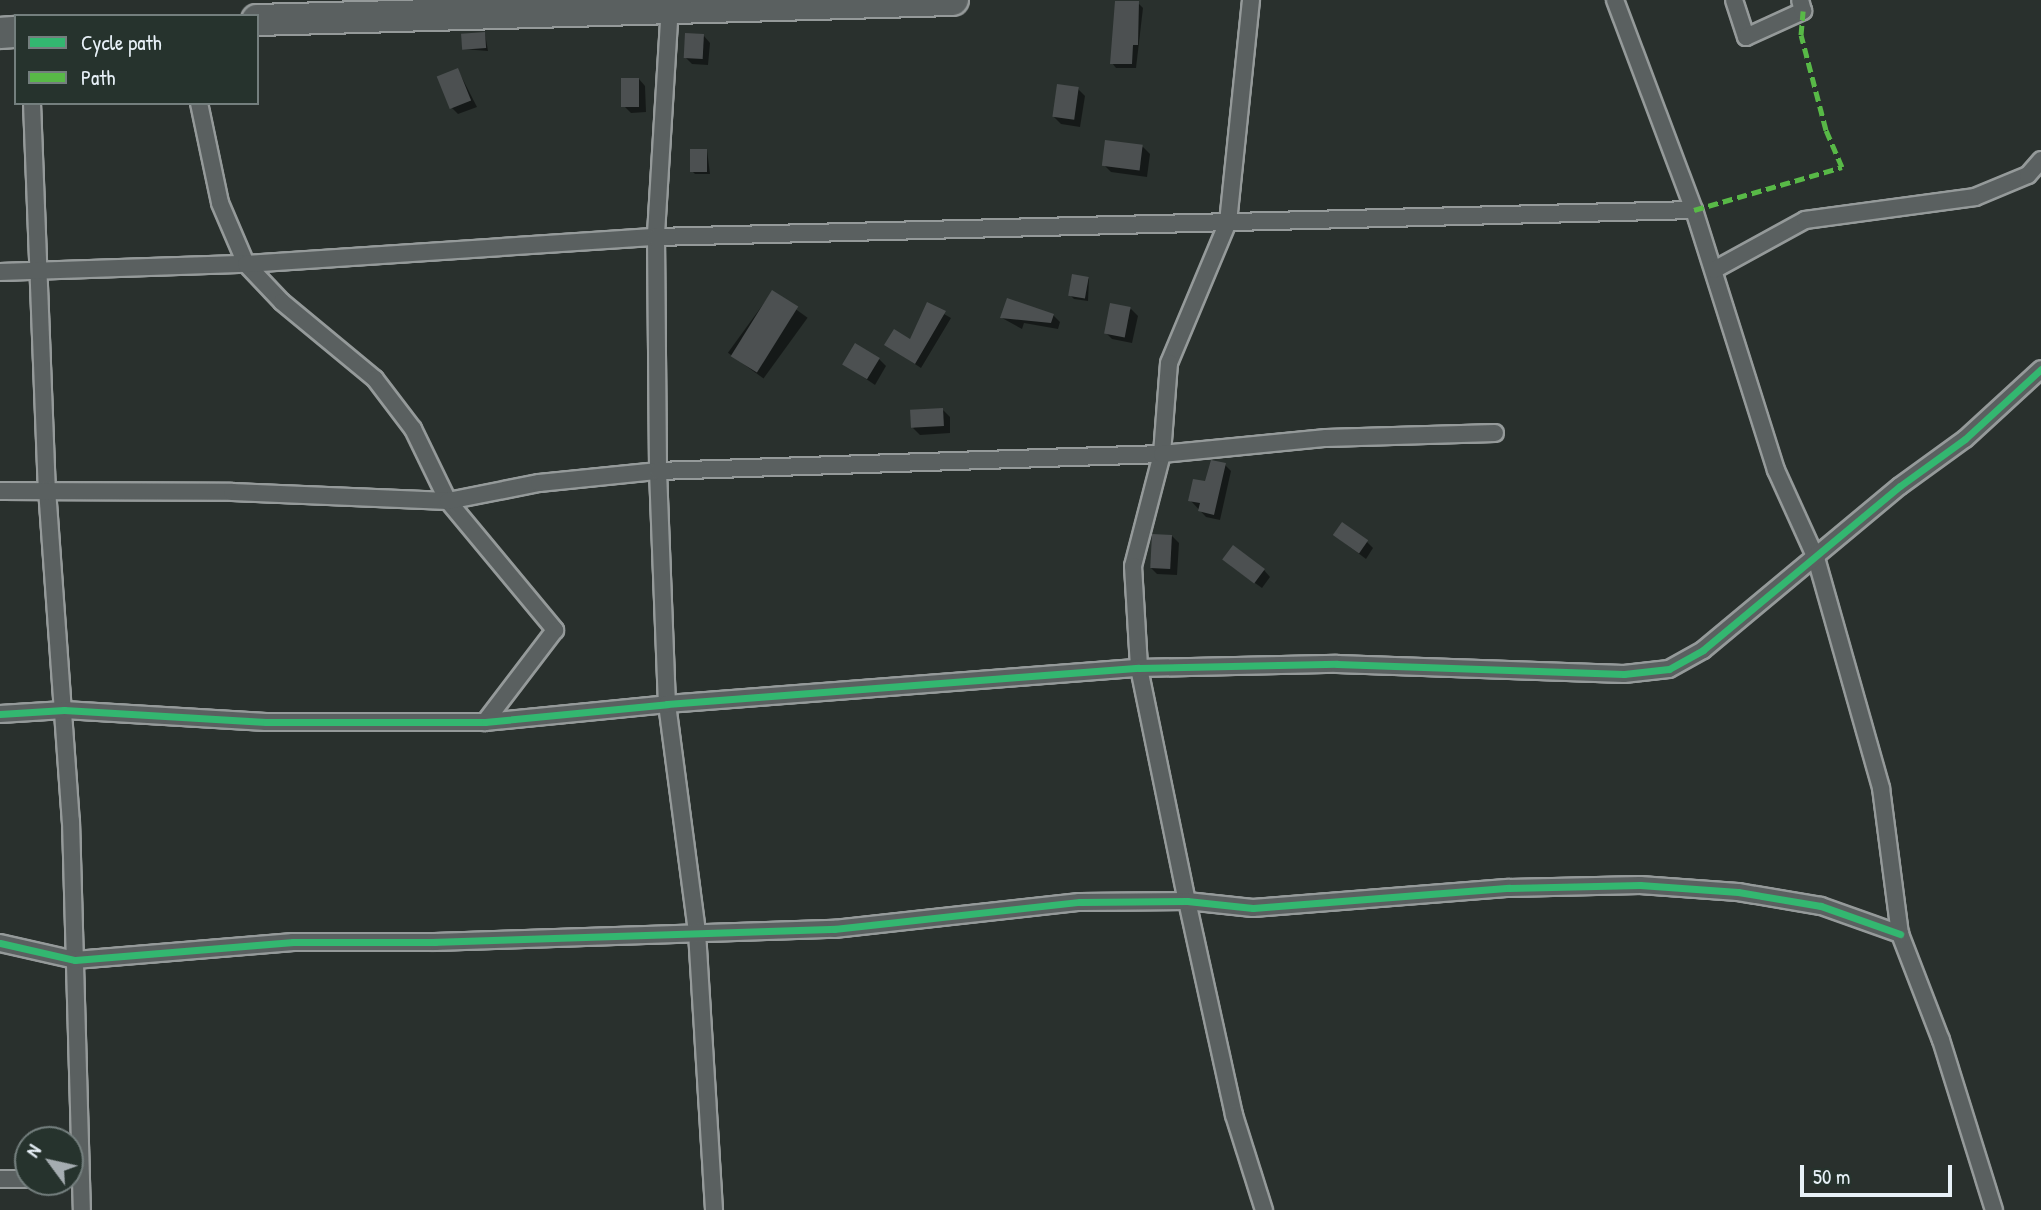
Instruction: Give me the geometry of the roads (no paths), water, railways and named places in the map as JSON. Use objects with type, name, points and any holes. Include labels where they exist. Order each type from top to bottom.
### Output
[{"type":"highway","points":[[259,20],[670,5],[953,0]]},
{"type":"street","points":[[1251,0],[1228,222],[1169,363],[1163,454],[1133,566],[1139,668],[1234,1115],[1264,1210]]},
{"type":"street","points":[[1615,0],[1694,210],[1776,470],[1816,558],[1881,788],[1900,934],[1941,1040],[1994,1210]]},
{"type":"street","points":[[1734,0],[1746,37],[1803,10],[1800,0]]},
{"type":"street","points":[[670,5],[656,237],[658,471],[667,704],[697,932],[714,1210]]},
{"type":"street","points":[[32,105],[47,489],[64,710],[75,960],[76,1126]]},
{"type":"street","points":[[199,105],[220,203],[246,264],[282,302],[374,379],[413,429],[448,501],[555,630],[485,722]]},
{"type":"street","points":[[1714,270],[1805,220],[1976,197],[2028,175],[2041,160]]},
{"type":"street","points":[[0,272],[246,264],[656,237],[1694,210]]},
{"type":"street","points":[[0,714],[64,710],[266,722],[485,722],[667,704],[1139,668],[1337,664],[1624,674],[1669,670],[1703,650],[1900,486],[1965,439],[2041,369]]},
{"type":"street","points":[[0,491],[47,489],[448,501],[539,483],[658,471],[1163,454],[1326,438],[1495,433]]},
{"type":"street","points":[[0,943],[75,960],[293,942],[435,942],[834,929],[1080,902],[1187,901],[1253,908],[1509,888],[1640,885],[1738,892],[1821,906],[1900,934]]}]
